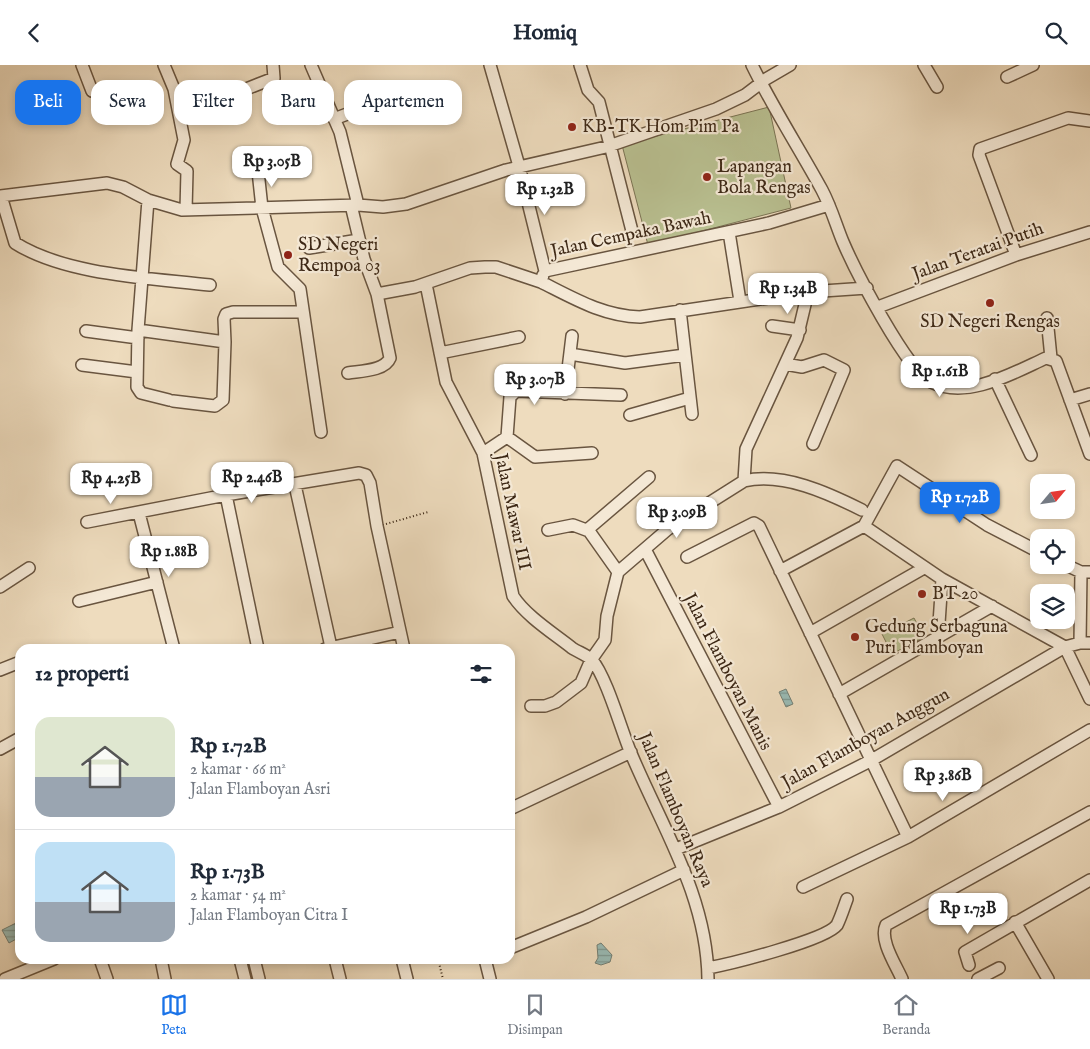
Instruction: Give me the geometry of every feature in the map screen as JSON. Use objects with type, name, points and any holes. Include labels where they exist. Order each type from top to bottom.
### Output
[{"type":"street","points":[[82,65],[91,88]]},
{"type":"street","points":[[164,65],[174,89],[184,140],[177,165],[185,168],[187,172],[186,210]]},
{"type":"street","points":[[252,87],[274,78],[274,65]]},
{"type":"street","points":[[311,65],[317,80]]},
{"type":"street","name":"Jalan Cempaka Bawah","points":[[490,65],[519,166],[543,277],[769,223],[829,205]]},
{"type":"street","points":[[580,65],[585,85],[599,102],[612,145],[632,231]]},
{"type":"street","points":[[752,65],[792,134],[829,205],[843,242],[867,288],[911,364],[930,382],[955,389],[994,379],[1046,358],[1051,358],[1056,361],[1090,454]]},
{"type":"street","points":[[210,285],[75,267],[41,257],[15,243],[1,196],[107,183],[123,187],[148,200],[186,210],[354,205],[384,207],[406,204],[519,166],[612,145],[716,109],[746,95],[790,65]]},
{"type":"street","points":[[924,65],[936,87]]},
{"type":"street","points":[[1007,77],[1033,65]]},
{"type":"street","points":[[344,115],[334,119],[354,205],[358,240],[377,293],[390,358],[386,364],[381,366],[348,373]]},
{"type":"street","points":[[1016,255],[979,155],[980,149],[1068,117],[1090,121]]},
{"type":"street","points":[[278,163],[258,171],[262,208],[278,267],[300,289],[321,431]]},
{"type":"street","points":[[148,200],[138,334],[137,372],[138,387],[141,393],[171,400],[215,406],[221,404],[225,342],[224,319],[226,314],[234,312],[302,312]]},
{"type":"street","points":[[729,232],[740,301]]},
{"type":"street","name":"Jalan Teratai Putih","points":[[878,307],[1016,255],[1090,232]]},
{"type":"street","points":[[309,248],[358,240]]},
{"type":"street","points":[[377,293],[426,284],[470,269],[496,267],[543,277],[588,306],[626,316],[640,317],[680,309],[808,292],[867,288]]},
{"type":"street","name":"Jalan Mawar III","points":[[426,284],[446,382],[483,453],[513,596],[517,603],[574,649],[591,660]]},
{"type":"street","points":[[744,481],[746,449],[800,330],[808,292]]},
{"type":"street","points":[[680,309],[692,413]]},
{"type":"street","points":[[1047,318],[1051,358]]},
{"type":"street","points":[[772,326],[800,330]]},
{"type":"street","points":[[86,331],[225,342]]},
{"type":"street","points":[[565,394],[572,336]]},
{"type":"street","points":[[440,353],[519,337]]},
{"type":"street","points":[[570,354],[625,363],[685,355]]},
{"type":"street","points":[[785,364],[799,368],[824,360],[844,369],[813,444]]},
{"type":"street","points":[[82,365],[137,372]]},
{"type":"street","points":[[994,379],[1032,455]]},
{"type":"street","points":[[483,453],[507,437],[512,393],[516,391],[621,395]]},
{"type":"street","points":[[1070,399],[1090,394]]},
{"type":"street","points":[[630,415],[690,399]]},
{"type":"street","points":[[507,437],[535,457],[592,453]]},
{"type":"street","points":[[780,571],[864,526],[897,466],[987,525],[1030,547]]},
{"type":"street","points":[[87,522],[226,495],[359,473],[366,475],[370,483],[377,526],[403,644]]},
{"type":"street","points":[[588,530],[649,477]]},
{"type":"street","points":[[531,706],[545,706],[567,695],[580,683],[591,660],[605,640],[607,616],[618,572],[668,529],[744,481],[760,477],[786,481],[825,493],[862,510]]},
{"type":"street","points":[[295,485],[327,644]]},
{"type":"street","points":[[226,495],[257,644]]},
{"type":"street","points":[[139,513],[173,644]]},
{"type":"street","points":[[687,557],[754,523],[759,526],[908,837]]},
{"type":"street","points":[[548,530],[573,525],[588,530],[618,572]]},
{"type":"street","points":[[864,526],[942,579],[1065,647],[1090,699]]},
{"type":"street","name":"Jalan Flamboyan Manis","points":[[647,553],[759,773],[779,807]]},
{"type":"street","points":[[810,633],[924,567]]},
{"type":"street","points":[[0,587],[29,568]]},
{"type":"street","points":[[1085,643],[1086,572]]},
{"type":"street","points":[[938,638],[942,579]]},
{"type":"street","points":[[79,601],[157,582]]},
{"type":"street","points":[[839,695],[992,606]]},
{"type":"street","points":[[346,644],[400,632]]},
{"type":"street","name":"Jalan Flamboyan Anggun","points":[[676,849],[779,807],[870,761],[1065,647],[1085,643]]},
{"type":"street","name":"Jalan Flamboyan Raya","points":[[591,660],[602,679],[630,753],[676,849],[684,870],[703,923],[708,973]]},
{"type":"street","points":[[0,670],[15,664]]},
{"type":"street","points":[[803,887],[908,837],[1090,730]]},
{"type":"street","points":[[0,749],[15,741]]},
{"type":"street","points":[[515,807],[630,753]]},
{"type":"street","points":[[902,979],[888,946],[884,931],[888,924],[1090,812]]},
{"type":"street","points":[[515,946],[603,909],[684,870]]},
{"type":"street","points":[[969,965],[965,952],[1090,880]]},
{"type":"street","points":[[708,973],[820,935],[836,926],[847,899]]},
{"type":"street","points":[[1015,922],[1048,979]]},
{"type":"street","points":[[5,979],[42,964]]},
{"type":"street","points":[[102,964],[106,979]]},
{"type":"street","points":[[162,964],[165,979]]},
{"type":"street","points":[[241,964],[245,979]]},
{"type":"street","points":[[255,964],[259,979]]},
{"type":"street","points":[[336,964],[340,979]]},
{"type":"street","points":[[403,964],[407,979]]},
{"type":"street","points":[[486,964],[490,979]]},
{"type":"street","points":[[978,979],[999,969]]},
{"type":"path","points":[[377,526],[428,513]]},
{"type":"path","points":[[439,964],[443,979]]},
{"type":"green space","name":"Lapangan Bola Rengas","points":[[769,107],[791,208],[648,245],[622,145]]},
{"type":"green space","points":[[914,618],[924,637],[892,654],[882,634]]},
{"type":"water","points":[[786,689],[793,704],[786,707],[779,692]]},
{"type":"water","points":[[15,924],[15,940],[9,943],[2,930]]},
{"type":"water","points":[[601,943],[612,955],[610,962],[601,965],[595,963],[598,958],[597,945]]},
{"type":"place","name":"KB-TK Hom Pim Pa","points":[[572,127]]},
{"type":"place","name":"Lapangan Bola Rengas","points":[[707,177]]},
{"type":"place","name":"SD Negeri Rempoa 03","points":[[288,255]]},
{"type":"place","name":"SD Negeri Rengas","points":[[990,303]]},
{"type":"place","name":"BT 20","points":[[922,594]]},
{"type":"place","name":"Gedung Serbaguna Puri Flamboyan","points":[[855,637]]}]
